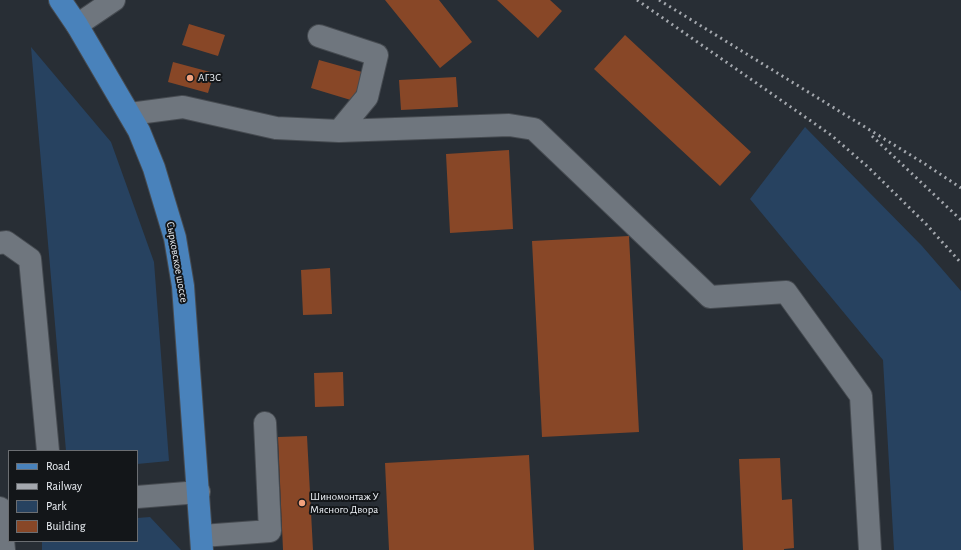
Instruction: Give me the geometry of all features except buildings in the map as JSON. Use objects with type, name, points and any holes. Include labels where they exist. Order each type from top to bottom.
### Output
[{"type":"main road","name":"Сырковское шоссе","points":[[60,0],[77,25],[140,131],[154,168],[175,238],[183,286],[202,543]]},
{"type":"lane","points":[[77,25],[114,0]]},
{"type":"lane","points":[[319,36],[377,55],[366,97],[339,131]]},
{"type":"lane","points":[[130,114],[183,107],[276,128],[339,131],[509,125],[534,129],[710,297],[786,292],[861,396],[870,550]]},
{"type":"lane","points":[[0,243],[6,242],[30,259],[48,450]]},
{"type":"lane","points":[[202,543],[270,531],[265,423]]},
{"type":"lane","points":[[138,497],[199,492]]},
{"type":"lane","points":[[0,508],[4,550]]},
{"type":"green space","points":[[31,47],[111,142],[154,262],[169,461],[138,464],[138,450],[66,450]]},
{"type":"green space","points":[[805,127],[922,246],[961,291],[961,550],[894,550],[883,360],[750,199]]},
{"type":"green space","points":[[150,517],[181,550],[42,550],[42,542],[138,542],[138,518]]},
{"type":"railway","points":[[637,0],[831,135],[868,167],[927,225],[961,263]]},
{"type":"railway","points":[[659,0],[925,164],[961,188]]},
{"type":"railway","points":[[872,136],[961,220]]},
{"type":"place","name":"АГЗС","points":[[190,78]]},
{"type":"place","name":"Шиномонтаж У Мясного Двора","points":[[302,503]]}]
